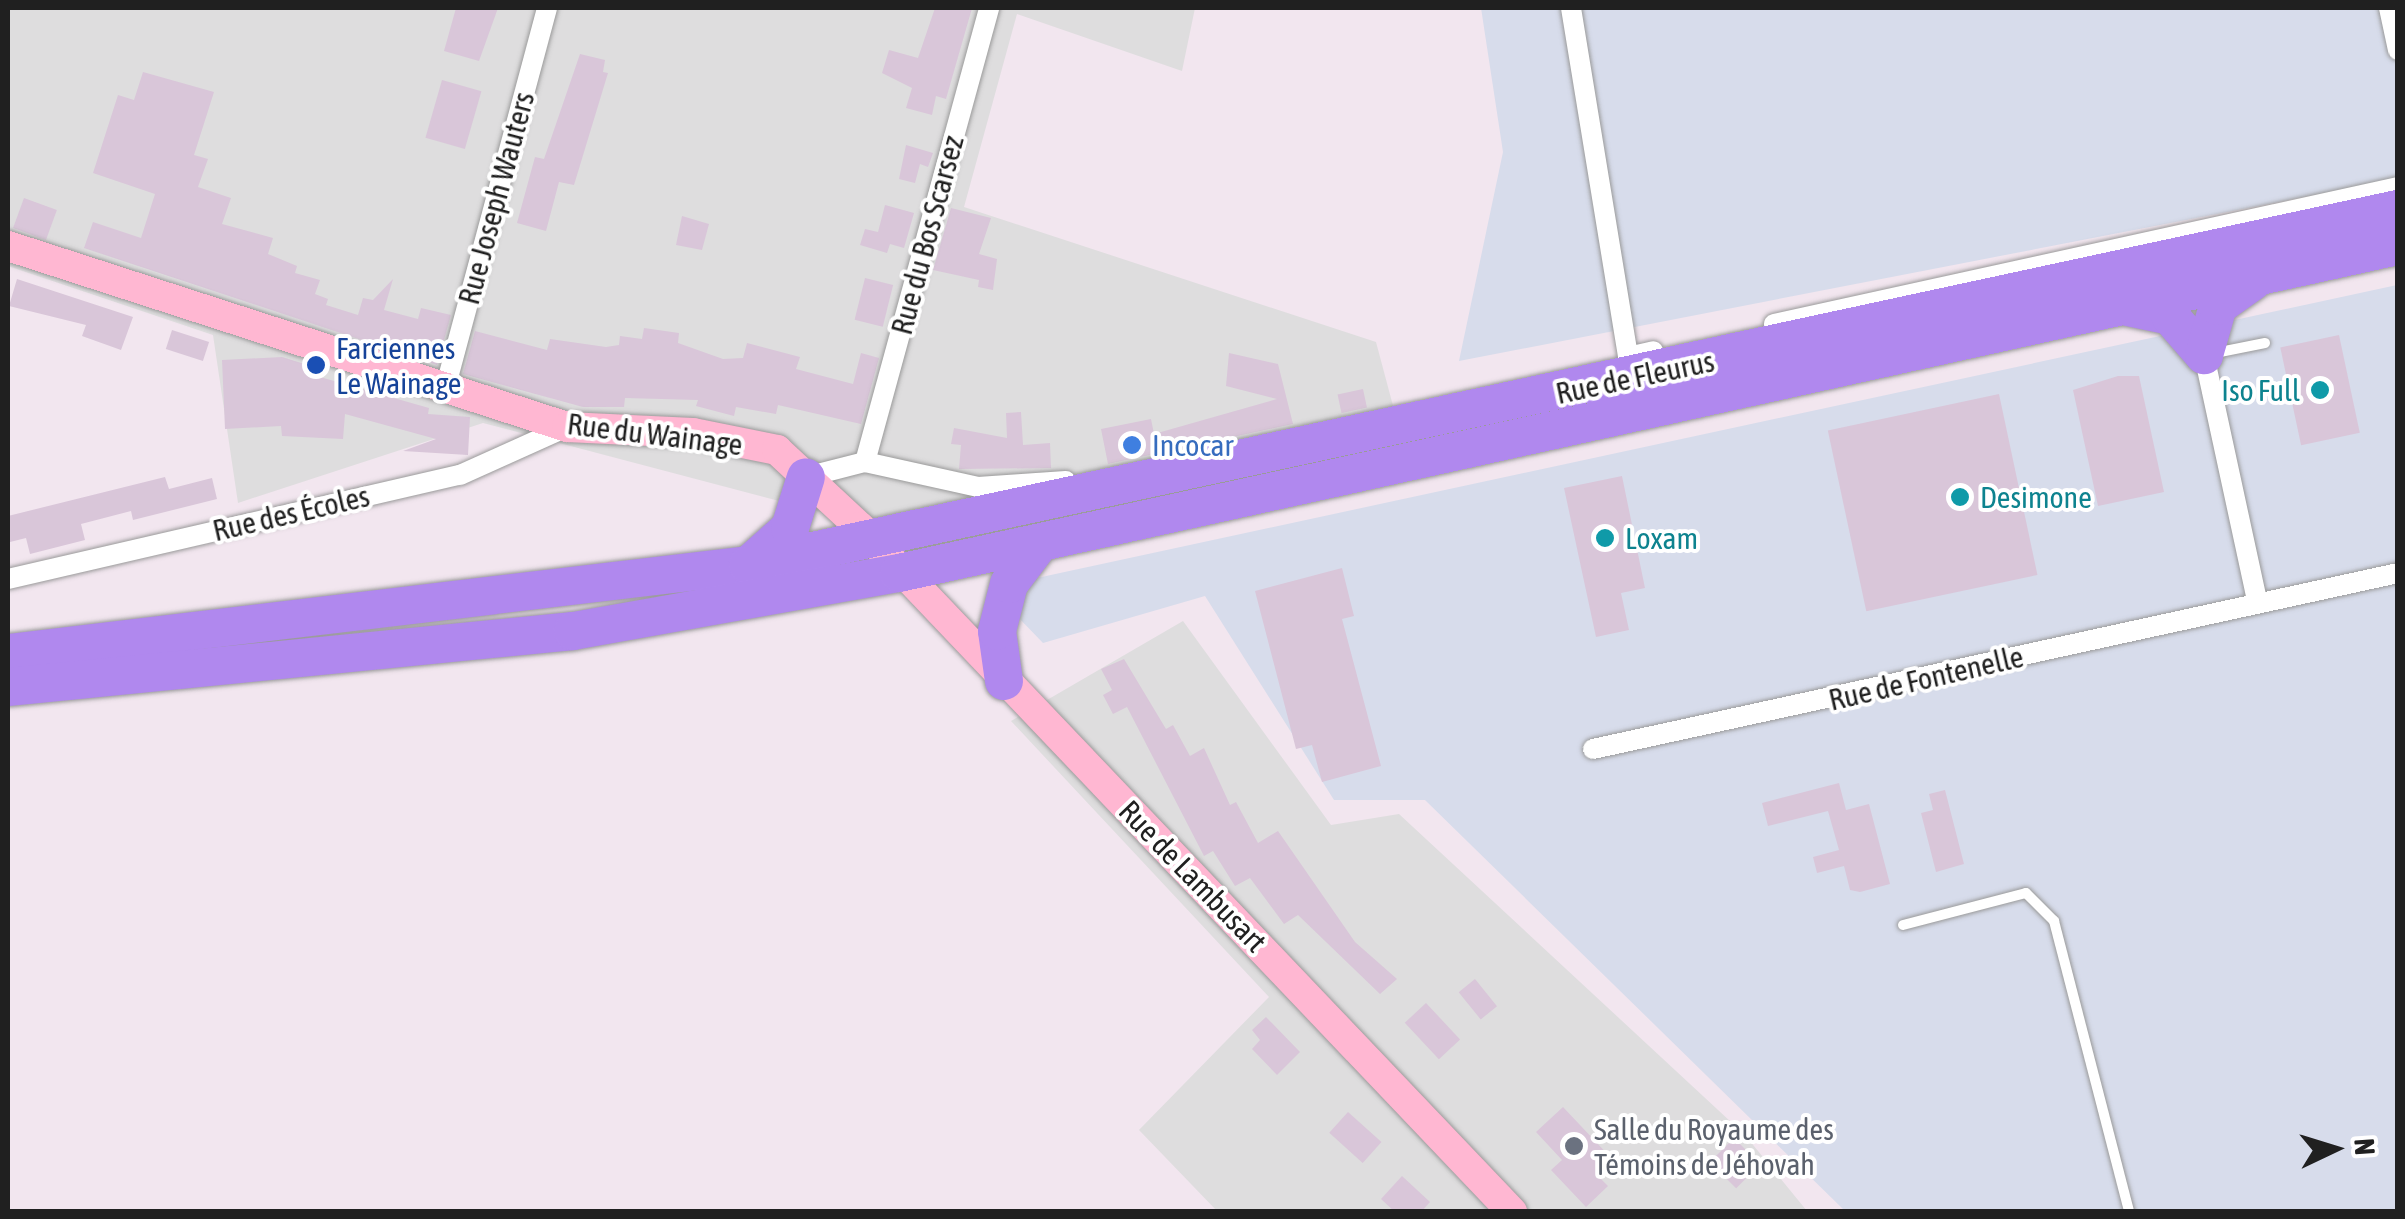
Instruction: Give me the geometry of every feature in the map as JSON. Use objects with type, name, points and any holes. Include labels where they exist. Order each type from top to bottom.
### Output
[{"type":"highway","name":"Rue de Fleurus","points":[[8,653],[748,565],[872,542],[2398,209]]},
{"type":"highway","name":"Rue de Fleurus","points":[[8,688],[573,631],[899,573],[1037,547],[2398,246]]},
{"type":"highway","points":[[2204,355],[2218,306],[2262,276]]},
{"type":"highway","points":[[2120,306],[2170,316],[2204,355]]},
{"type":"highway","points":[[1492,408],[1516,388],[1628,357]]},
{"type":"highway","points":[[748,565],[790,528],[806,477]]},
{"type":"highway","points":[[1004,681],[998,630],[1009,584],[1037,547]]},
{"type":"street","name":"Rue Joseph Wauters","points":[[445,388],[547,8]]},
{"type":"street","name":"Rue du Bos Scarsez","points":[[864,462],[989,8]]},
{"type":"street","points":[[1571,8],[1628,357],[2398,188]]},
{"type":"street","points":[[2389,8],[2398,50]]},
{"type":"street","name":"Rue du Wainage","points":[[8,246],[566,427],[693,433],[777,450],[872,542]]},
{"type":"street","points":[[2204,355],[2256,601]]},
{"type":"street","name":"Rue des Écoles","points":[[8,580],[460,475],[566,427]]},
{"type":"street","points":[[806,477],[864,462],[978,487],[1073,480]]},
{"type":"street","name":"Rue de Lambusart","points":[[872,542],[1512,1212]]},
{"type":"street","name":"Rue de Fontenelle","points":[[1593,750],[2256,601],[2398,573]]},
{"type":"lane","points":[[2204,355],[2265,343]]},
{"type":"lane","points":[[1903,925],[2026,893],[2054,922],[2129,1212]]},
{"type":"shaded area","points":[[8,8],[1195,8],[1182,71],[1017,14],[964,207],[1376,342],[1396,417],[878,527],[483,423],[238,503],[213,335],[8,266]]},
{"type":"shaded area","points":[[1481,8],[2397,8],[2397,179],[1459,361],[1503,152]]},
{"type":"shaded area","points":[[2397,285],[2397,1211],[1845,1211],[1425,800],[1334,800],[1205,596],[1043,643],[990,588]]},
{"type":"shaded area","points":[[1183,621],[1331,825],[1399,814],[1745,1135],[1807,1211],[1217,1211],[1139,1130],[1269,997],[1011,721]]},
{"type":"building","points":[[456,8],[498,8],[479,61],[444,51]]},
{"type":"building","points":[[935,8],[972,8],[946,99],[936,96],[932,115],[906,108],[912,88],[882,73],[889,50],[918,58]]},
{"type":"building","points":[[580,54],[605,60],[603,72],[608,73],[574,185],[559,182],[546,231],[517,223],[535,157],[544,159]]},
{"type":"building","points":[[143,72],[214,92],[194,155],[208,159],[198,187],[231,198],[222,224],[273,238],[268,254],[297,266],[295,273],[320,280],[315,294],[328,299],[326,305],[358,315],[363,298],[373,300],[393,279],[384,310],[418,319],[421,308],[451,315],[437,365],[84,248],[93,222],[141,238],[155,194],[93,173],[118,95],[134,100]]},
{"type":"building","points":[[442,80],[481,91],[465,149],[425,138]]},
{"type":"building","points":[[906,145],[933,153],[928,167],[920,164],[915,183],[899,179]]},
{"type":"building","points":[[24,198],[57,210],[46,240],[13,228]]},
{"type":"building","points":[[885,205],[914,213],[904,248],[890,244],[887,253],[860,245],[865,229],[878,232]]},
{"type":"building","points":[[951,208],[991,218],[979,254],[997,259],[993,290],[978,287],[979,280],[933,270]]},
{"type":"building","points":[[682,216],[709,224],[702,250],[676,245]]},
{"type":"building","points":[[865,278],[893,285],[883,327],[855,320]]},
{"type":"building","points":[[17,279],[133,317],[121,350],[82,336],[86,325],[9,306]]},
{"type":"building","points":[[644,328],[679,333],[678,343],[723,359],[743,358],[747,343],[800,357],[796,369],[853,384],[861,353],[879,358],[861,424],[778,405],[776,414],[736,407],[734,416],[696,406],[698,400],[625,398],[624,407],[583,407],[463,374],[475,331],[547,350],[550,339],[606,347],[619,345],[620,336],[642,339]]},
{"type":"building","points":[[172,330],[209,342],[203,361],[166,349]]},
{"type":"building","name":"Iso Full","points":[[2339,335],[2360,433],[2301,445],[2280,347]]},
{"type":"building","points":[[1229,353],[1278,364],[1293,424],[1108,464],[1101,429],[1151,419],[1154,434],[1277,399],[1226,386]]},
{"type":"building","points":[[282,357],[314,367],[313,375],[429,408],[428,414],[470,417],[468,455],[403,451],[436,439],[345,414],[343,439],[282,436],[281,426],[225,429],[222,360]]},
{"type":"building","points":[[2118,376],[2139,376],[2164,492],[2098,506],[2073,390]]},
{"type":"building","points":[[1363,389],[1367,408],[1342,413],[1338,394]]},
{"type":"building","name":"Desimone","points":[[1999,394],[2037,575],[1866,611],[1828,430]]},
{"type":"building","points":[[1021,412],[1023,445],[1050,443],[1051,468],[959,469],[961,445],[951,444],[954,428],[1007,438],[1006,413]]},
{"type":"building","name":"Loxam","points":[[1622,476],[1645,588],[1621,593],[1629,630],[1596,637],[1564,488]]},
{"type":"building","points":[[165,477],[169,489],[212,478],[217,499],[133,520],[131,511],[81,524],[85,540],[30,554],[26,538],[10,542],[8,516]]},
{"type":"building","points":[[1342,568],[1354,616],[1342,619],[1381,766],[1322,782],[1312,745],[1296,749],[1255,591]]},
{"type":"building","points":[[1124,659],[1166,729],[1173,725],[1190,756],[1204,748],[1230,805],[1236,802],[1258,843],[1278,831],[1355,942],[1397,979],[1380,994],[1298,915],[1284,924],[1250,878],[1235,886],[1213,851],[1204,856],[1127,707],[1113,714],[1103,695],[1112,690],[1101,669]]},
{"type":"building","points":[[1839,783],[1846,810],[1869,804],[1890,884],[1860,892],[1850,890],[1844,866],[1817,873],[1813,857],[1839,850],[1828,811],[1768,826],[1762,803]]},
{"type":"building","points":[[1945,790],[1964,864],[1936,872],[1921,813],[1933,810],[1929,794]]},
{"type":"building","points":[[1475,979],[1497,1006],[1481,1019],[1459,992]]},
{"type":"building","points":[[1426,1003],[1460,1040],[1439,1059],[1405,1023]]},
{"type":"building","points":[[1266,1017],[1300,1052],[1277,1075],[1252,1049],[1260,1040],[1252,1030]]},
{"type":"building","name":"Salle du Royaume des Témoins de Jéhovah","points":[[1563,1107],[1614,1161],[1598,1176],[1608,1186],[1586,1207],[1551,1170],[1562,1160],[1536,1132]]},
{"type":"building","points":[[1348,1112],[1381,1142],[1363,1163],[1329,1133]]},
{"type":"building","points":[[1734,1138],[1760,1164],[1736,1188],[1710,1162]]},
{"type":"building","points":[[1402,1176],[1430,1202],[1421,1212],[1395,1212],[1381,1199]]},
{"type":"place","name":"Farciennes Le Wainage","points":[[316,365]]},
{"type":"place","name":"Iso Full","points":[[2320,390]]},
{"type":"place","name":"Incocar","points":[[1132,445]]},
{"type":"place","name":"Desimone","points":[[1960,497]]},
{"type":"place","name":"Loxam","points":[[1605,538]]},
{"type":"place","name":"Salle du Royaume des Témoins de Jéhovah","points":[[1574,1146]]}]
